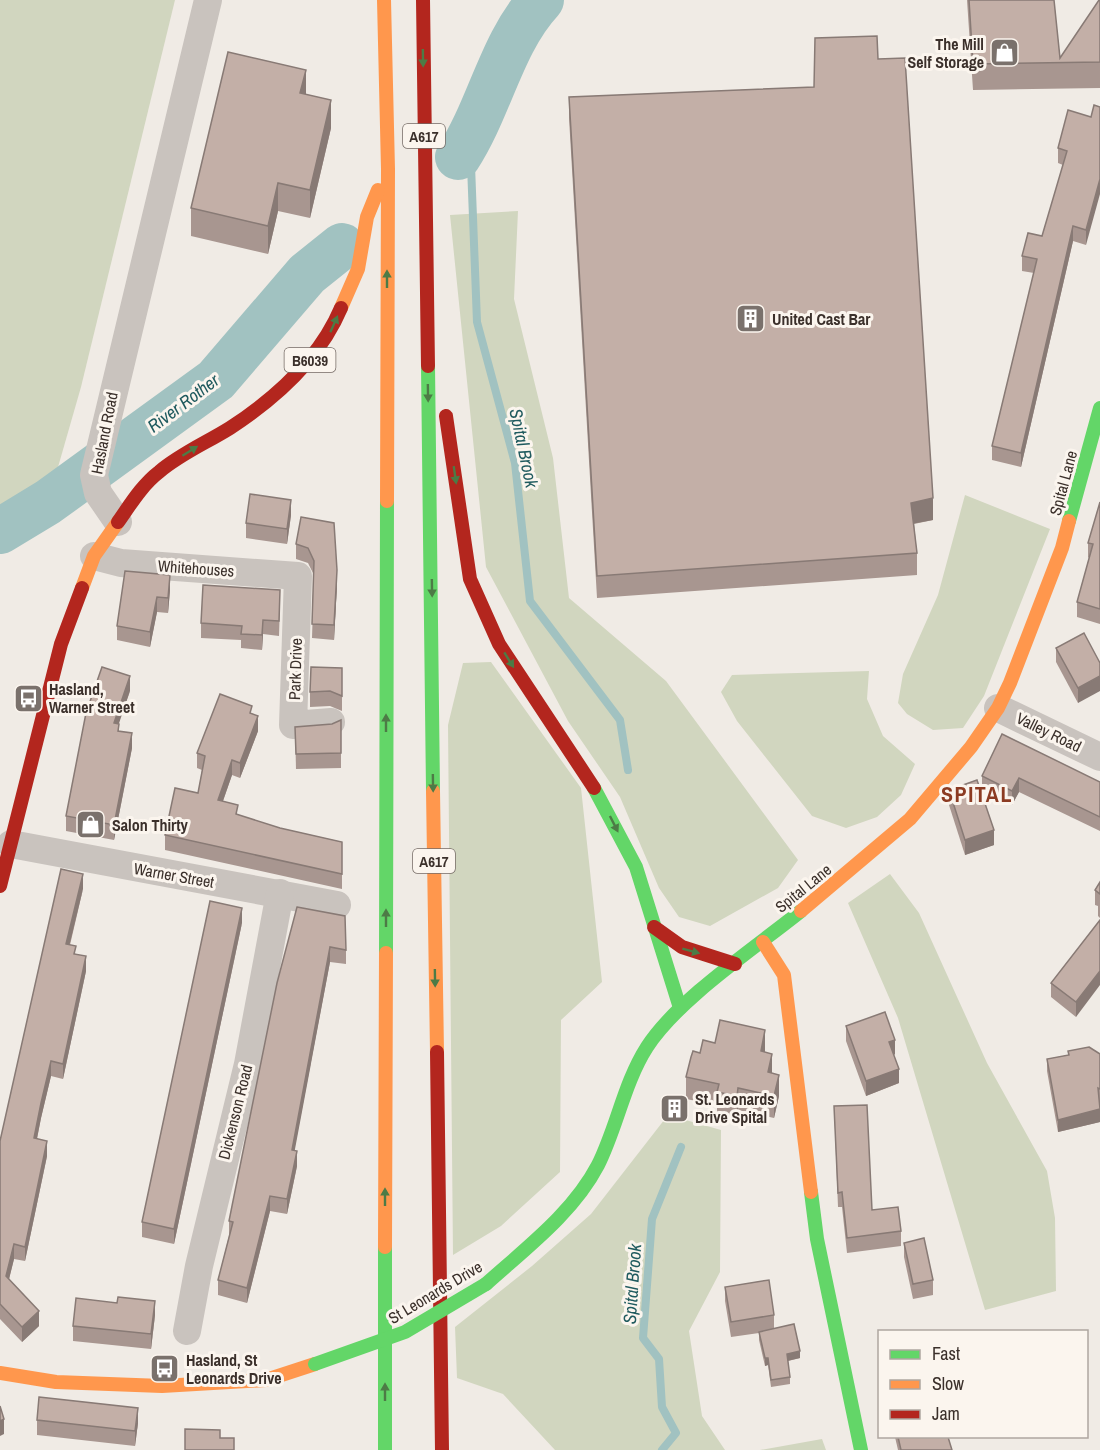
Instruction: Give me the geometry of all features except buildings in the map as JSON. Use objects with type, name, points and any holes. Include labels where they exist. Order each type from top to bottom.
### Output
[{"type":"main road","name":"A617","points":[[384,0],[388,169],[385,1450]]},
{"type":"main road","name":"A617","points":[[423,0],[442,1450]]},
{"type":"main road","name":"B6039","points":[[0,886],[61,644],[94,556],[136,496],[159,472],[190,450],[230,428],[276,393],[306,366],[331,332],[358,269],[367,217],[388,169]]},
{"type":"main road","points":[[426,271],[470,579],[499,644],[603,802],[636,867],[680,1008]]},
{"type":"main road","name":"Spital Lane","points":[[763,942],[910,819],[955,767],[998,708],[1062,548],[1100,408]]},
{"type":"main road","points":[[654,927],[667,941],[680,949],[735,964]]},
{"type":"main road","points":[[763,942],[780,965],[784,975],[817,1239],[861,1450]]},
{"type":"main road","name":"St Leonards Drive","points":[[0,1373],[56,1382],[162,1386],[266,1380],[405,1332],[486,1284],[567,1210],[598,1165],[621,1104],[647,1047],[680,1008],[763,942]]},
{"type":"street","name":"Hasland Road","points":[[118,522],[98,493],[94,475],[208,0]]},
{"type":"street","name":"Whitehouses","points":[[94,556],[121,563],[298,576]]},
{"type":"street","name":"Park Drive","points":[[298,576],[293,724],[331,722]]},
{"type":"street","name":"Valley Road","points":[[998,708],[1100,757]]},
{"type":"street","name":"Warner Street","points":[[11,844],[337,905]]},
{"type":"street","name":"Dickenson Road","points":[[187,1330],[220,1172],[248,1064],[280,893]]},
{"type":"green space","points":[[0,0],[175,0],[81,387],[48,502],[0,531]]},
{"type":"green space","points":[[518,211],[514,299],[553,458],[569,598],[666,681],[798,860],[778,888],[710,926],[679,917],[659,888],[620,797],[568,721],[486,567],[450,215]]},
{"type":"green space","points":[[965,495],[1050,529],[984,696],[963,728],[933,730],[907,714],[898,703],[903,674],[938,595]]},
{"type":"green space","points":[[491,662],[581,788],[602,982],[561,1020],[560,1172],[501,1226],[453,1255],[448,725],[463,663]]},
{"type":"green space","points":[[869,671],[867,699],[883,736],[915,764],[901,795],[877,817],[846,828],[812,816],[737,721],[721,692],[732,675]]},
{"type":"green space","points":[[890,874],[919,913],[987,1063],[1047,1171],[1055,1218],[1056,1291],[985,1310],[898,1018],[848,903]]},
{"type":"green space","points":[[668,1115],[721,1130],[720,1272],[689,1331],[702,1416],[725,1450],[555,1450],[503,1394],[457,1378],[455,1327],[532,1266],[591,1214]]},
{"type":"green space","points":[[822,1439],[826,1450],[760,1450]]},
{"type":"waterway","name":"River Rother","points":[[458,157],[479,118],[516,36],[527,17],[541,0]]},
{"type":"waterway","name":"Spital Brook","points":[[470,139],[477,322],[515,463],[530,601],[620,720],[628,770]]},
{"type":"waterway","name":"River Rother","points":[[0,531],[48,502],[216,380],[307,274],[342,246]]},
{"type":"waterway","name":"Spital Brook","points":[[662,1450],[676,1433],[662,1407],[659,1359],[643,1338],[652,1219],[681,1147]]},
{"type":"traffic: fast","points":[[428,366],[433,791]]},
{"type":"traffic: fast","points":[[1069,521],[1100,408]]},
{"type":"traffic: fast","points":[[386,953],[387,501]]},
{"type":"traffic: fast","points":[[594,788],[636,867],[680,1008]]},
{"type":"traffic: fast","points":[[486,1284],[548,1229],[576,1199],[588,1182],[605,1150],[632,1075],[647,1047],[661,1029],[697,993],[801,911]]},
{"type":"traffic: fast","points":[[811,1192],[817,1239],[861,1450]]},
{"type":"traffic: fast","points":[[385,1247],[385,1450]]},
{"type":"traffic: fast","points":[[315,1364],[405,1332],[486,1284]]},
{"type":"traffic: slow","points":[[384,0],[388,169],[387,501]]},
{"type":"traffic: slow","points":[[341,308],[358,269],[367,217],[378,190]]},
{"type":"traffic: slow","points":[[801,911],[910,819],[971,747],[998,708],[1010,683],[1062,548],[1069,521]]},
{"type":"traffic: slow","points":[[82,588],[94,556],[118,522]]},
{"type":"traffic: slow","points":[[433,791],[437,1052]]},
{"type":"traffic: slow","points":[[763,942],[784,975],[811,1192]]},
{"type":"traffic: slow","points":[[385,1247],[386,953]]},
{"type":"traffic: slow","points":[[0,1373],[56,1382],[162,1386],[266,1380],[315,1364]]},
{"type":"traffic: jam","points":[[423,0],[428,366]]},
{"type":"traffic: jam","points":[[118,522],[142,489],[159,472],[230,428],[280,391],[321,344],[341,308]]},
{"type":"traffic: jam","points":[[446,416],[470,579],[499,644],[594,788]]},
{"type":"traffic: jam","points":[[0,886],[61,644],[82,588]]},
{"type":"traffic: jam","points":[[654,927],[682,947],[735,964]]},
{"type":"traffic: jam","points":[[437,1052],[442,1450]]},
{"type":"place","name":"The Mill Self Storage","points":[[1005,53]]},
{"type":"place","name":"United Cast Bar","points":[[751,319]]},
{"type":"place","name":"Hasland, Warner Street","points":[[28,698]]},
{"type":"place","name":"Salon Thirty","points":[[91,825]]},
{"type":"place","name":"St. Leonards Drive Spital","points":[[674,1108]]},
{"type":"place","name":"Hasland, St Leonards Drive","points":[[165,1369]]},
{"type":"district","name":"SPITAL","points":[[977,794]]}]
